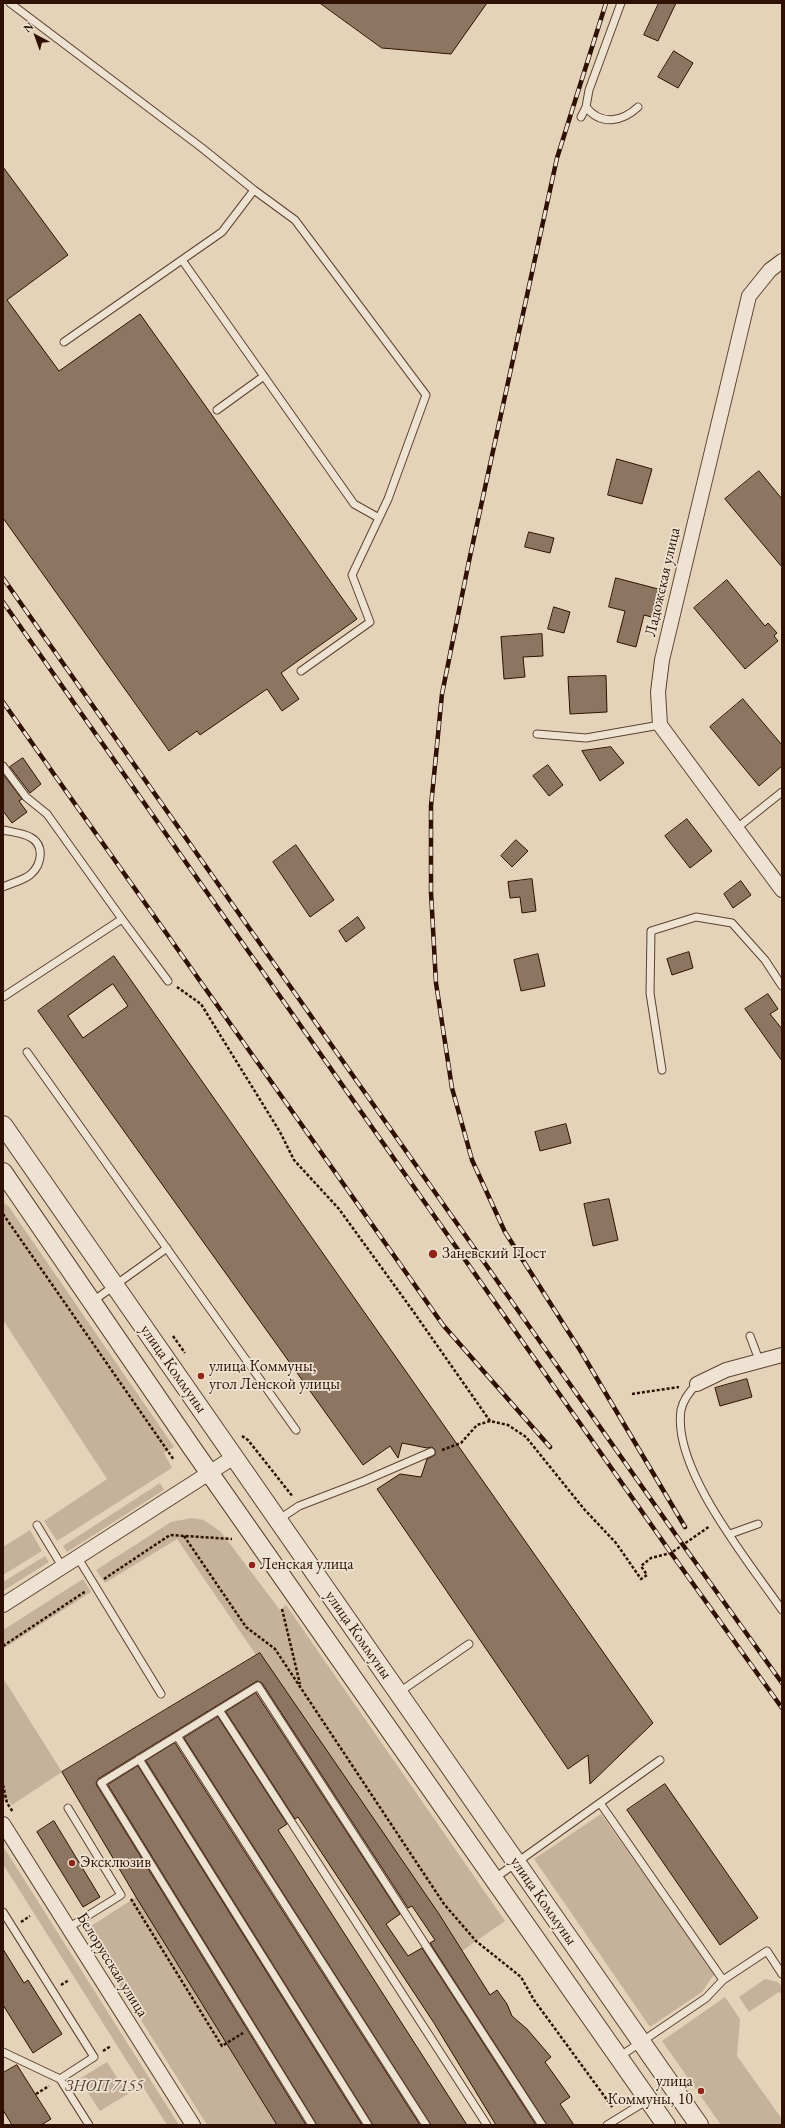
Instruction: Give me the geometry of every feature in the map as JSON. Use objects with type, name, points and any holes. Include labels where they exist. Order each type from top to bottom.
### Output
[{"type":"street","name":"Ладожская улица","points":[[660,725],[658,692],[662,660],[741,324],[749,296],[770,270],[782,261]]},
{"type":"street","points":[[660,725],[782,890]]},
{"type":"street","name":"улица Коммуны","points":[[3,1125],[699,2125]]},
{"type":"street","name":"улица Коммуны","points":[[3,1172],[11,1189],[93,1301],[210,1474],[666,2125]]},
{"type":"street","points":[[696,1384],[726,1370],[782,1354]]},
{"type":"street","points":[[3,1605],[210,1474],[234,1457]]},
{"type":"street","name":"Белорусская улица","points":[[3,1824],[193,2125]]},
{"type":"lane","points":[[10,3],[295,220],[426,395],[388,499],[352,575],[370,622],[301,671]]},
{"type":"lane","points":[[581,117],[586,107],[589,90],[621,3]]},
{"type":"lane","points":[[586,107],[593,116],[607,120],[628,116],[638,107]]},
{"type":"lane","points":[[64,342],[222,232],[254,190]]},
{"type":"lane","points":[[182,260],[354,504],[379,518]]},
{"type":"lane","points":[[217,410],[264,376]]},
{"type":"lane","points":[[537,734],[586,738],[660,725]]},
{"type":"lane","points":[[3,766],[26,797],[47,814],[168,981]]},
{"type":"lane","points":[[737,828],[782,792]]},
{"type":"lane","points":[[3,830],[31,838],[37,843],[41,852],[40,862],[31,875],[3,887]]},
{"type":"lane","points":[[662,1070],[650,993],[651,930],[696,917],[732,923],[765,960],[782,986]]},
{"type":"lane","points":[[3,997],[122,919]]},
{"type":"lane","points":[[27,1052],[296,1430]]},
{"type":"lane","points":[[93,1301],[167,1248]]},
{"type":"lane","points":[[750,1336],[760,1360]]},
{"type":"lane","points":[[696,1384],[688,1393],[681,1409],[682,1438],[692,1471],[712,1507],[782,1610]]},
{"type":"lane","points":[[278,1520],[299,1506],[364,1482],[431,1452]]},
{"type":"lane","points":[[730,1534],[758,1524]]},
{"type":"lane","points":[[37,1525],[63,1568]]},
{"type":"lane","points":[[78,1558],[161,1694]]},
{"type":"lane","points":[[398,1693],[469,1644]]},
{"type":"lane","points":[[312,2125],[100,1783],[258,1686],[542,2125]]},
{"type":"lane","points":[[218,1710],[487,2125]]},
{"type":"lane","points":[[177,1736],[426,2125]]},
{"type":"lane","points":[[139,1759],[368,2125]]},
{"type":"lane","points":[[494,1878],[660,1760]]},
{"type":"lane","points":[[600,1803],[723,1980]]},
{"type":"lane","points":[[68,1808],[121,1895],[68,1928]]},
{"type":"lane","points":[[3,1912],[94,2057],[60,2079]]},
{"type":"lane","points":[[619,2057],[706,1998],[723,1980],[767,1951],[782,1974]]},
{"type":"lane","points":[[3,2052],[60,2079],[89,2125]]},
{"type":"lane","points":[[607,2125],[648,2100]]},
{"type":"path","points":[[168,981],[201,1004],[280,1132],[294,1160],[339,1209],[490,1421]]},
{"type":"path","points":[[3,1214],[174,1460]]},
{"type":"path","points":[[632,1394],[696,1384]]},
{"type":"path","points":[[431,1452],[439,1452],[461,1443],[477,1425],[490,1421],[508,1425],[526,1437],[584,1510],[616,1543],[641,1579],[647,1575],[641,1566],[651,1558],[671,1553],[692,1538],[707,1530],[711,1525]]},
{"type":"path","points":[[242,1436],[248,1440],[282,1481],[299,1506]]},
{"type":"path","points":[[232,1539],[184,1536],[246,1626],[275,1650],[301,1686],[444,1904],[476,1942],[522,1977],[534,2000],[606,2097]]},
{"type":"path","points":[[281,1605],[301,1686]]},
{"type":"path","points":[[3,1785],[7,1803]]},
{"type":"path","points":[[121,1895],[133,1902],[222,2046],[252,2027]]},
{"type":"green space","points":[[3,1202],[9,1207],[174,1447],[164,1453],[172,1468],[57,1541],[44,1521],[107,1479],[3,1320]]},
{"type":"green space","points":[[160,1483],[164,1490],[67,1552],[63,1546]]},
{"type":"green space","points":[[192,1518],[204,1520],[221,1532],[280,1610],[286,1605],[505,1921],[462,1951],[439,1914],[260,1653],[256,1655],[177,1539],[105,1583],[96,1570],[171,1522]]},
{"type":"green space","points":[[30,1530],[42,1551],[3,1575],[3,1547]]},
{"type":"green space","points":[[45,1556],[49,1562],[3,1591],[3,1582]]},
{"type":"green space","points":[[83,1579],[91,1592],[3,1649],[3,1630]]},
{"type":"green space","points":[[3,1678],[62,1772],[12,1805],[8,1800],[3,1802]]},
{"type":"green space","points":[[601,1814],[715,1973],[702,1992],[650,2027],[534,1859]]},
{"type":"green space","points":[[3,1846],[179,2125],[167,2125],[3,1864]]},
{"type":"green space","points":[[136,1897],[277,2125],[207,2125],[86,1933],[88,1928]]},
{"type":"green space","points":[[765,1979],[778,1982],[782,1987],[782,1995],[779,1992],[749,2012],[739,1997]]},
{"type":"green space","points":[[725,1997],[740,2019],[737,2056],[782,2119],[782,2125],[721,2125],[662,2041]]},
{"type":"green space","name":"ЗНОП 7155","points":[[107,2062],[128,2094],[100,2111],[79,2079]]},
{"type":"building","points":[[320,3],[487,3],[451,54],[382,48]]},
{"type":"building","points":[[659,3],[676,3],[658,41],[644,35]]},
{"type":"building","points":[[674,51],[693,63],[678,88],[658,77]]},
{"type":"building","points":[[3,167],[68,255],[7,300],[59,371],[140,314],[357,619],[281,673],[299,699],[282,711],[267,689],[200,735],[197,731],[169,751],[3,518]]},
{"type":"building","points":[[617,459],[652,469],[642,504],[608,495]]},
{"type":"building","points":[[759,471],[782,499],[782,567],[725,499]]},
{"type":"building","points":[[529,532],[554,538],[550,553],[525,547]]},
{"type":"building","points":[[616,578],[666,591],[659,619],[644,615],[636,647],[617,642],[625,611],[609,607]]},
{"type":"building","points":[[727,580],[765,626],[768,623],[777,633],[774,636],[778,641],[745,669],[694,608]]},
{"type":"building","points":[[554,607],[570,612],[564,633],[548,629]]},
{"type":"building","points":[[542,634],[543,656],[523,657],[525,677],[504,679],[501,637]]},
{"type":"building","points":[[606,676],[607,712],[570,714],[568,677]]},
{"type":"building","points":[[743,699],[782,745],[782,766],[759,786],[710,727]]},
{"type":"building","points":[[611,747],[624,763],[600,781],[582,751]]},
{"type":"building","points":[[23,758],[41,784],[30,793],[10,767]]},
{"type":"building","points":[[548,765],[563,785],[549,796],[533,776]]},
{"type":"building","points":[[3,774],[22,799],[19,801],[27,812],[12,823],[3,811]]},
{"type":"building","points":[[687,819],[712,851],[690,868],[665,836]]},
{"type":"building","points":[[516,840],[528,851],[512,867],[501,856]]},
{"type":"building","points":[[296,845],[334,900],[310,917],[273,862]]},
{"type":"building","points":[[532,879],[536,911],[522,913],[520,897],[510,898],[508,882]]},
{"type":"building","points":[[741,881],[751,895],[733,908],[724,894]]},
{"type":"building","points":[[358,917],[365,928],[346,942],[339,931]]},
{"type":"building","points":[[689,952],[693,968],[672,975],[667,959]]},
{"type":"building","points":[[538,954],[545,986],[521,991],[514,960]]},
{"type":"building","points":[[114,956],[653,1723],[590,1784],[588,1755],[568,1769],[377,1489],[400,1474],[421,1477],[427,1459],[435,1455],[435,1450],[432,1447],[427,1448],[402,1443],[398,1458],[390,1446],[363,1465],[38,1011]],"holes":[[[113,984],[128,1006],[83,1038],[68,1016]]]},
{"type":"building","points":[[768,994],[778,1009],[770,1014],[782,1029],[782,1061],[745,1009]]},
{"type":"building","points":[[566,1124],[571,1143],[540,1151],[535,1132]]},
{"type":"building","points":[[609,1199],[618,1240],[593,1246],[584,1204]]},
{"type":"building","points":[[747,1379],[752,1397],[720,1406],[715,1388]]},
{"type":"building","points":[[260,1653],[439,1914],[490,1995],[497,1990],[507,2004],[512,2016],[527,2029],[551,2057],[545,2062],[570,2097],[560,2104],[574,2125],[547,2125],[430,1943],[435,1940],[412,1906],[408,1908],[262,1683],[257,1681],[98,1779],[96,1784],[306,2125],[277,2125],[136,1897],[62,1772]]},
{"type":"building","points":[[256,1693],[400,1914],[386,1924],[408,1956],[422,1948],[536,2125],[496,2125],[434,2023],[298,1817],[295,1819],[226,1712]]},
{"type":"building","points":[[218,1717],[287,1824],[278,1830],[467,2125],[431,2125],[184,1738]]},
{"type":"building","points":[[175,1743],[420,2125],[373,2125],[146,1761]]},
{"type":"building","points":[[138,1766],[362,2125],[317,2125],[108,1785]]},
{"type":"building","points":[[665,1784],[758,1918],[720,1945],[627,1810]]},
{"type":"building","points":[[54,1821],[100,1897],[83,1907],[37,1832]]},
{"type":"building","points":[[3,1949],[24,1983],[28,1980],[62,2034],[33,2053],[3,2005]]},
{"type":"building","points":[[17,2065],[51,2119],[41,2125],[12,2125],[3,2110],[3,2073]]},
{"type":"railway","points":[[606,3],[557,158],[469,561],[442,694],[431,806],[431,892],[436,983],[452,1088],[472,1160],[505,1232],[580,1350],[685,1527]]},
{"type":"railway","points":[[3,578],[683,1545],[782,1683]]},
{"type":"railway","points":[[3,602],[671,1553],[782,1708]]},
{"type":"railway","points":[[3,702],[443,1325],[550,1447]]},
{"type":"place","name":"Заневский Пост","points":[[433,1254]]},
{"type":"place","name":"улица Коммуны, угол Ленской улицы","points":[[201,1376]]},
{"type":"place","name":"Ленская улица","points":[[252,1565]]},
{"type":"place","name":"Эксклюзив","points":[[72,1863]]},
{"type":"place","name":"улица Коммуны, 10","points":[[701,2091]]}]
